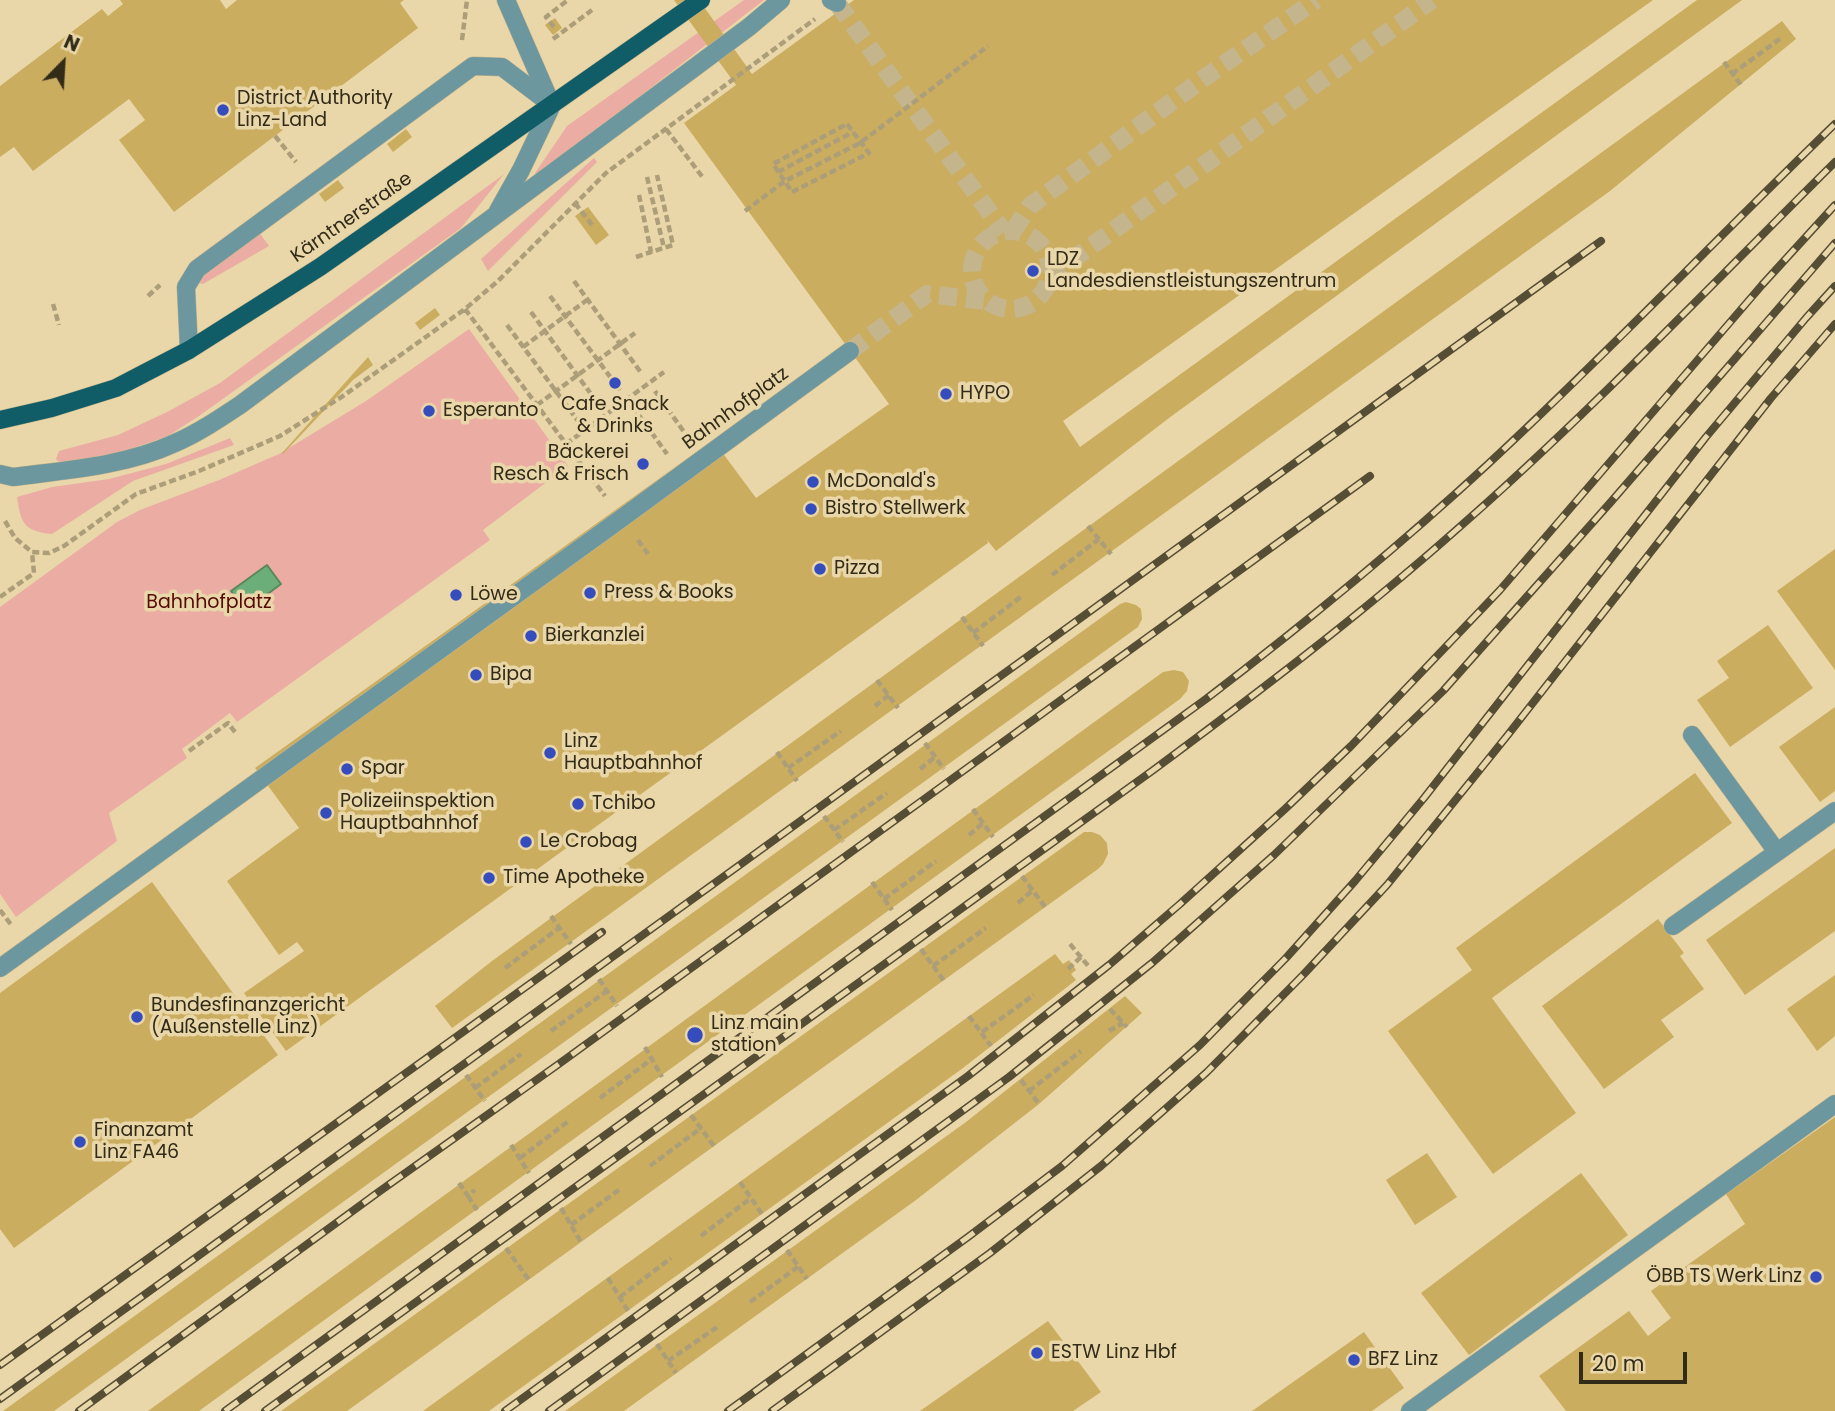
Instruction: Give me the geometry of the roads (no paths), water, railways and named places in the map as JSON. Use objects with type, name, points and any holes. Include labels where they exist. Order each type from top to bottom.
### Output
[{"type":"main road","name":"Kärntnerstraße","points":[[0,420],[116,388],[189,350],[320,267],[701,0]]},
{"type":"street","points":[[495,216],[521,170],[552,105],[506,0]]},
{"type":"street","points":[[0,474],[13,477],[97,466],[173,444],[205,428],[240,405],[750,27],[768,6],[781,0]]},
{"type":"street","points":[[189,350],[186,287],[197,269],[473,66],[502,67],[552,105]]},
{"type":"street","name":"Bahnhofplatz","points":[[0,968],[850,351]]},
{"type":"street","points":[[1692,735],[1777,852]]},
{"type":"street","points":[[1674,926],[1835,811]]},
{"type":"street","points":[[1409,1411],[1835,1104]]},
{"type":"tunnel","points":[[1013,231],[1030,206],[1316,0]]},
{"type":"tunnel","points":[[1049,278],[1432,0]]},
{"type":"tunnel","points":[[837,3],[1004,232]]},
{"type":"tunnel","points":[[1011,231],[1026,234],[1039,242],[1047,255],[1050,270],[1047,285],[1039,298],[1026,306],[1011,309],[996,306],[983,298],[975,285],[972,270],[975,255],[983,242],[996,234],[1011,231]]},
{"type":"tunnel","points":[[850,351],[927,294],[986,301]]},
{"type":"railway","points":[[225,1411],[1206,699],[1278,643],[1384,556],[1487,465],[1835,124]]},
{"type":"railway","points":[[265,1411],[1152,771],[1344,624],[1419,563],[1553,442],[1835,162]]},
{"type":"railway","points":[[505,1411],[968,1076],[1109,965],[1285,809],[1351,746],[1500,590],[1762,285],[1835,205]]},
{"type":"railway","points":[[0,1399],[1601,241]]},
{"type":"railway","points":[[549,1411],[1009,1077],[1152,963],[1274,855],[1443,691],[1835,243]]},
{"type":"railway","points":[[728,1411],[1062,1166],[1200,1045],[1286,958],[1424,798],[1706,437],[1835,286]]},
{"type":"railway","points":[[772,1411],[990,1253],[1101,1166],[1207,1072],[1303,975],[1387,885],[1771,398],[1835,324]]},
{"type":"railway","points":[[79,1411],[1370,476]]},
{"type":"railway","points":[[0,1365],[602,932]]},
{"type":"place","name":"District Authority Linz-Land","points":[[223,110]]},
{"type":"place","name":"LDZ Landesdienstleistungszentrum","points":[[1033,271]]},
{"type":"place","name":"Cafe Snack & Drinks","points":[[615,383]]},
{"type":"place","name":"HYPO","points":[[946,394]]},
{"type":"place","name":"Esperanto","points":[[429,411]]},
{"type":"place","name":"Bäckerei Resch & Frisch","points":[[643,464]]},
{"type":"place","name":"McDonald's","points":[[813,482]]},
{"type":"place","name":"Bistro Stellwerk","points":[[811,509]]},
{"type":"place","name":"Pizza","points":[[820,569]]},
{"type":"place","name":"Press & Books","points":[[590,593]]},
{"type":"place","name":"Löwe","points":[[456,595]]},
{"type":"place","name":"Bierkanzlei","points":[[531,636]]},
{"type":"place","name":"Bipa","points":[[476,675]]},
{"type":"place","name":"Linz Hauptbahnhof","points":[[550,753]]},
{"type":"place","name":"Spar","points":[[347,769]]},
{"type":"place","name":"Tchibo","points":[[578,804]]},
{"type":"place","name":"Polizeiinspektion Hauptbahnhof","points":[[326,813]]},
{"type":"place","name":"Le Crobag","points":[[526,842]]},
{"type":"place","name":"Time Apotheke","points":[[489,878]]},
{"type":"place","name":"Bundesfinanzgericht (Außenstelle Linz)","points":[[137,1017]]},
{"type":"place","name":"Linz main station","points":[[695,1035]]},
{"type":"place","name":"Finanzamt Linz FA46","points":[[80,1142]]},
{"type":"place","name":"ÖBB TS Werk Linz","points":[[1816,1277]]},
{"type":"place","name":"ESTW Linz Hbf","points":[[1037,1353]]},
{"type":"place","name":"BFZ Linz","points":[[1354,1360]]}]
